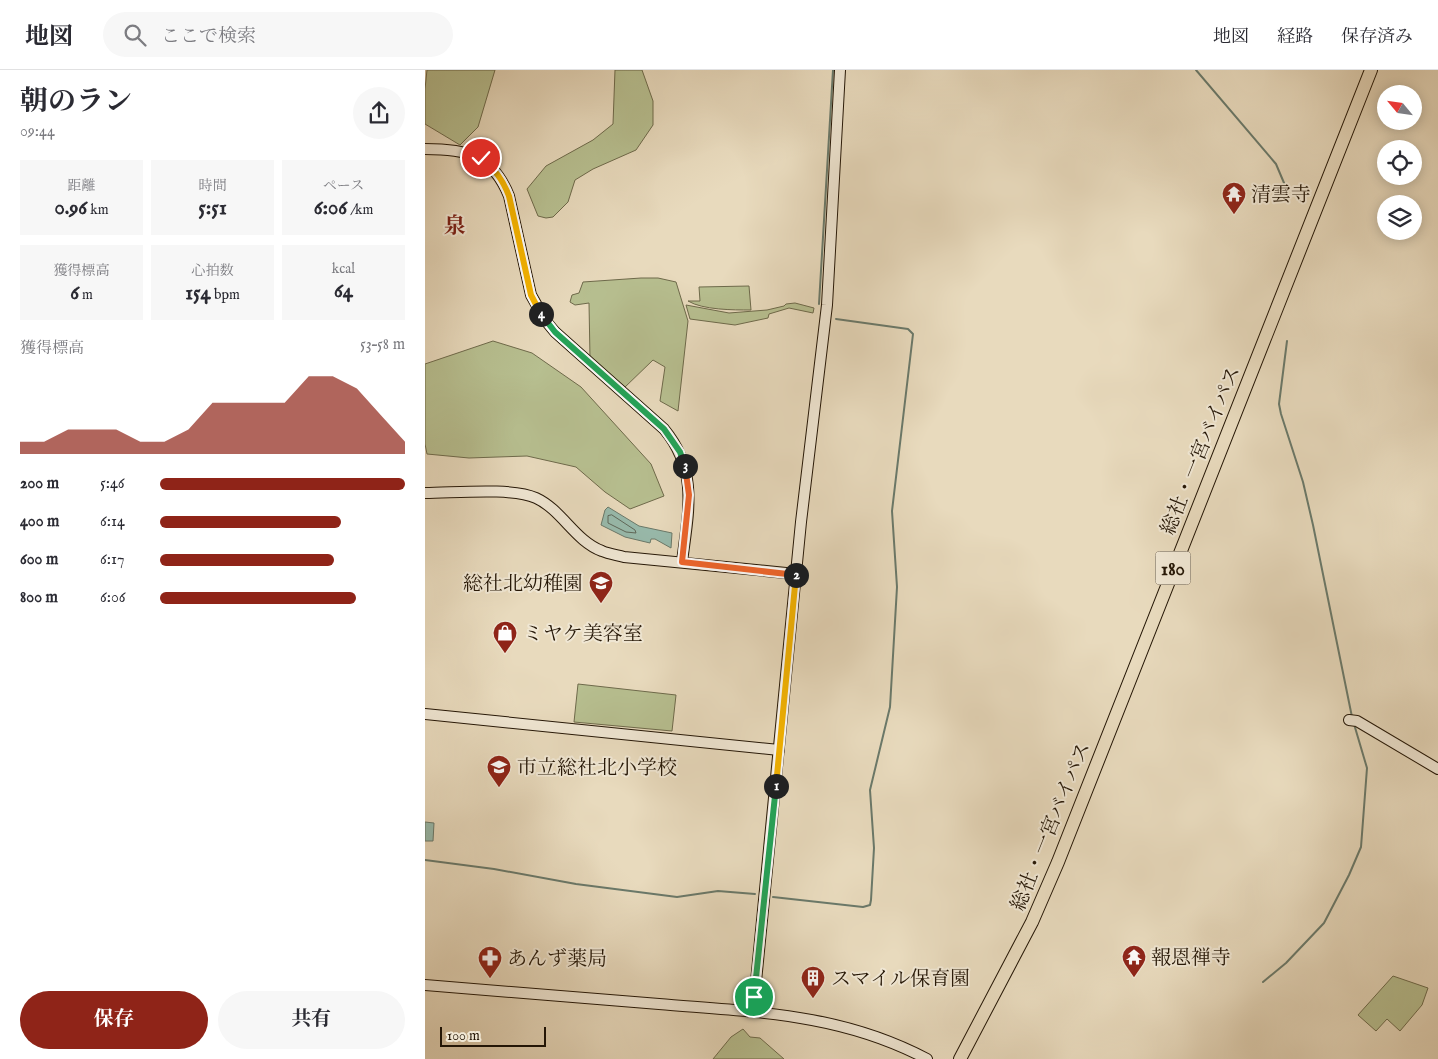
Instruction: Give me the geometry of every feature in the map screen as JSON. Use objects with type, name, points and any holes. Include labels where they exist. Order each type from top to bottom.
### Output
[{"type":"highway","name":"総社・一宮バイパス","points":[[960,1059],[1032,922],[1058,862],[1371,70]]},
{"type":"street","points":[[753,1012],[805,479],[827,305],[840,70]]},
{"type":"street","points":[[425,149],[455,150],[467,153],[481,158],[494,169],[503,180],[509,196],[531,295],[545,320],[555,332],[664,429],[672,439],[680,452],[689,485],[682,562]]},
{"type":"street","points":[[425,493],[509,492],[524,494],[544,502],[585,540],[601,551],[624,557],[796,574]]},
{"type":"street","points":[[425,714],[779,750]]},
{"type":"street","points":[[1352,720],[1438,769]]},
{"type":"street","points":[[425,985],[805,1018],[858,1030],[897,1044],[927,1059]]},
{"type":"green space","points":[[427,70],[495,70],[478,127],[460,145],[425,124]]},
{"type":"green space","points":[[615,70],[642,70],[653,101],[653,125],[636,150],[593,169],[575,180],[568,202],[553,217],[538,216],[527,189],[546,166],[593,140],[613,124]]},
{"type":"green space","points":[[658,278],[676,282],[688,321],[678,411],[660,401],[665,367],[653,360],[624,388],[590,358],[589,303],[575,305],[570,302],[572,295],[579,293],[583,282]]},
{"type":"green space","points":[[749,286],[751,310],[710,308],[688,301],[700,301],[699,287]]},
{"type":"green space","points":[[795,303],[814,308],[813,313],[789,308],[769,314],[768,318],[735,325],[690,319],[686,305],[729,313],[767,310]]},
{"type":"green space","points":[[493,341],[532,353],[581,387],[651,464],[664,496],[630,509],[605,492],[576,467],[527,456],[469,458],[427,454],[425,444],[425,364]]},
{"type":"green space","points":[[578,684],[676,695],[672,731],[574,722]]},
{"type":"green space","points":[[1393,976],[1428,988],[1422,1005],[1400,1031],[1387,1019],[1376,1031],[1358,1015]]},
{"type":"green space","points":[[743,1029],[750,1037],[760,1038],[784,1059],[713,1059],[731,1037]]},
{"type":"water","points":[[608,507],[639,526],[672,533],[671,548],[655,539],[651,539],[650,543],[625,537],[601,525],[605,510]]},
{"type":"water","points":[[425,822],[434,823],[433,841],[425,841]]},
{"type":"waterway","points":[[819,304],[833,70]]},
{"type":"waterway","points":[[1196,70],[1276,164],[1287,190]]},
{"type":"waterway","points":[[773,897],[863,907],[870,905],[871,900],[874,848],[870,790],[890,707],[897,587],[892,511],[913,334],[908,329],[836,319]]},
{"type":"waterway","points":[[1287,341],[1279,404],[1303,482],[1352,717]]},
{"type":"waterway","points":[[1263,982],[1286,963],[1324,923],[1361,847],[1367,768],[1354,724]]},
{"type":"waterway","points":[[425,860],[494,869],[576,884],[677,897],[718,891],[755,894]]},
{"type":"place","name":"清雲寺","points":[[1234,215]]},
{"type":"place","name":"総社北幼稚園","points":[[601,604]]},
{"type":"place","name":"ミヤケ美容室","points":[[505,654]]},
{"type":"place","name":"市立総社北小学校","points":[[499,788]]},
{"type":"place","name":"報恩禅寺","points":[[1134,978]]},
{"type":"place","name":"あんず薬局","points":[[490,979]]},
{"type":"place","name":"スマイル保育園","points":[[813,999]]},
{"type":"district","name":"泉","points":[[455,225]]},
{"type":"route","points":[[481,158],[503,180],[509,196],[531,295],[545,320],[555,332],[664,429],[680,452],[689,485],[682,562],[796,574],[754,997]]}]
